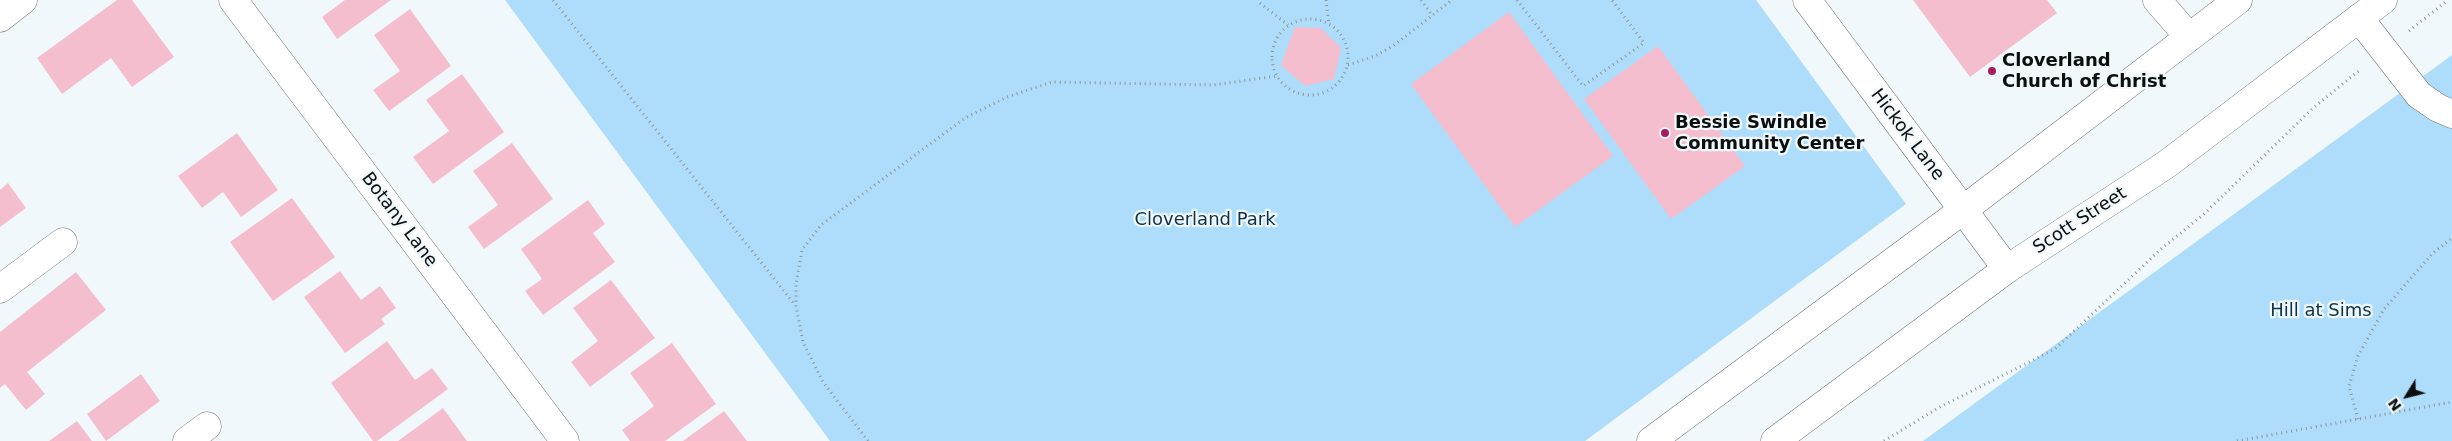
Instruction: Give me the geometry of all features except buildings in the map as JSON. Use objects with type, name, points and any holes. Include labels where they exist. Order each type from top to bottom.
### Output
[{"type":"main road","points":[[0,18],[23,0]]},
{"type":"main road","name":"Botany Lane","points":[[233,0],[565,441]]},
{"type":"main road","name":"Hickok Lane","points":[[1807,0],[2007,269]]},
{"type":"main road","points":[[2157,0],[2189,38]]},
{"type":"main road","points":[[1651,441],[1963,210],[2238,0]]},
{"type":"main road","name":"Scott Street","points":[[1776,441],[2007,269],[2167,164],[2382,0]]},
{"type":"main road","points":[[2359,18],[2419,95],[2438,108],[2452,114]]},
{"type":"main road","points":[[0,289],[63,242]]},
{"type":"path","points":[[553,0],[796,306]]},
{"type":"path","points":[[1326,0],[1329,23]]},
{"type":"path","points":[[1421,0],[1432,15]]},
{"type":"path","points":[[1348,65],[1375,56],[1393,46],[1452,0]]},
{"type":"path","points":[[1517,0],[1583,86],[1644,43],[1612,0]]},
{"type":"path","points":[[1884,441],[1938,408],[2055,349],[2161,249],[2204,214],[2314,108],[2448,0]]},
{"type":"path","points":[[1260,3],[1288,25]]},
{"type":"path","points":[[1308,18],[1329,23],[1338,30],[1345,40],[1349,52],[1348,65],[1343,77],[1335,87],[1322,94],[1309,96],[1291,90],[1277,76],[1272,65],[1272,54],[1280,33],[1288,25],[1308,18]]},
{"type":"path","points":[[868,441],[824,382],[803,342],[796,306],[796,284],[802,250],[821,225],[966,118],[1008,97],[1052,82],[1213,85],[1277,76]]},
{"type":"path","points":[[2358,419],[2349,386],[2358,356],[2384,308],[2433,253],[2452,238]]},
{"type":"path","points":[[2237,441],[2452,402]]},
{"type":"green space","name":"Cloverland Park","points":[[505,0],[1756,0],[1906,204],[1585,441],[830,441]]},
{"type":"green space","name":"Hill at Sims","points":[[2452,55],[2452,441],[1923,441]]},
{"type":"place","name":"Cloverland Church of Christ","points":[[1992,71]]},
{"type":"place","name":"Bessie Swindle Community Center","points":[[1665,133]]}]
